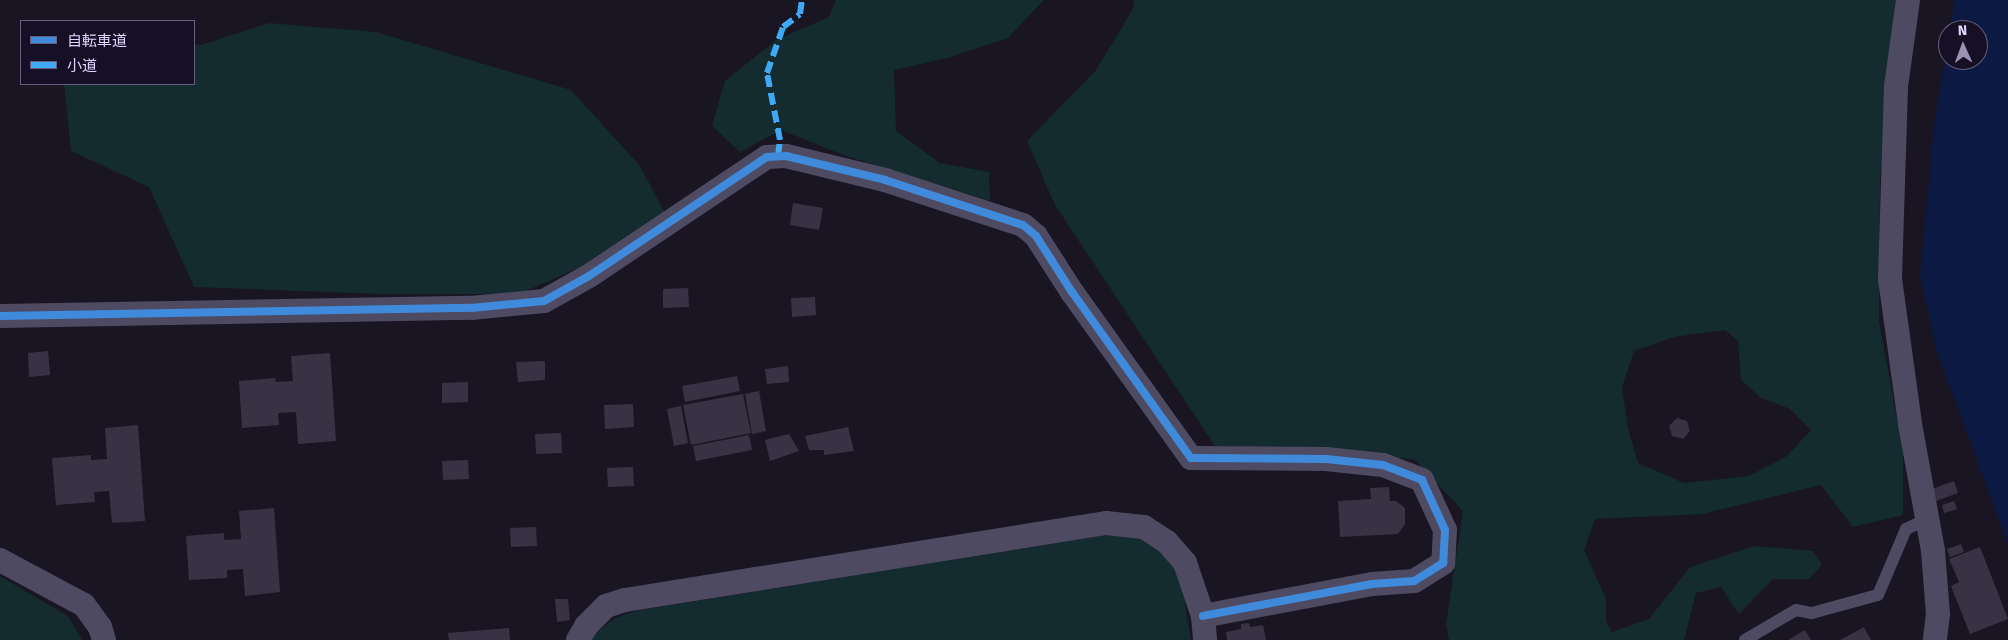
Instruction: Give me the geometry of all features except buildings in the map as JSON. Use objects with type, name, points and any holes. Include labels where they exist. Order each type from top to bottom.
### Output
[{"type":"street","points":[[1908,0],[1896,87],[1890,279],[1910,424],[1933,551],[1938,614],[1935,640]]},
{"type":"street","points":[[0,316],[471,308],[544,301],[589,276],[767,157],[786,156],[876,178],[1023,225],[1036,236],[1078,300],[1191,458],[1326,459],[1383,465],[1422,480],[1445,530],[1444,563],[1414,581],[1372,584],[1203,616]]},
{"type":"street","points":[[578,640],[586,626],[606,606],[625,600],[1106,523],[1144,527],[1167,542],[1185,563],[1203,616],[1205,640]]},
{"type":"street","points":[[0,560],[84,605],[100,627],[104,640]]},
{"type":"lane","points":[[1745,640],[1796,610],[1812,613],[1878,595],[1906,529],[1927,519]]},
{"type":"green space","points":[[836,0],[1044,0],[1008,38],[947,58],[894,70],[896,131],[940,163],[989,172],[990,201],[846,156],[781,130],[740,152],[712,126],[725,81],[776,40],[829,17]]},
{"type":"green space","points":[[1134,0],[1901,0],[1889,68],[1880,180],[1879,321],[1903,451],[1903,515],[1853,527],[1821,485],[1702,514],[1595,519],[1584,550],[1606,599],[1606,621],[1612,632],[1649,619],[1690,567],[1754,546],[1813,551],[1822,565],[1809,579],[1773,579],[1739,614],[1721,587],[1696,593],[1684,640],[1449,640],[1446,624],[1463,511],[1414,459],[1215,446],[1055,205],[1027,141],[1096,70],[1133,9]],"holes":[[[1725,330],[1738,341],[1741,380],[1760,397],[1790,409],[1811,430],[1787,456],[1749,476],[1684,483],[1638,463],[1628,429],[1622,387],[1634,351],[1674,337]]]},
{"type":"green space","points":[[269,23],[376,32],[571,90],[640,166],[666,215],[588,264],[519,294],[380,294],[194,287],[149,187],[71,151],[64,85],[195,85],[195,44],[201,45]]},
{"type":"green space","points":[[1103,535],[1132,535],[1152,543],[1170,560],[1181,580],[1191,640],[591,640],[594,634],[615,618],[635,611]]},
{"type":"green space","points":[[0,576],[68,616],[82,640],[0,640]]},
{"type":"water","points":[[1955,0],[2008,0],[2008,544],[1936,349],[1920,275],[1935,119],[1943,70],[1988,70],[1988,20],[1951,20]]},
{"type":"marked path","points":[[778,156],[780,140],[767,73],[783,27],[800,14],[802,0]]},
{"type":"cycle path","points":[[0,316],[471,308],[544,301],[589,276],[767,157],[786,156],[885,180],[1023,225],[1036,236],[1072,292],[1191,458],[1326,459],[1383,465],[1422,480],[1445,530],[1443,563],[1414,581],[1372,584],[1203,616]]}]
